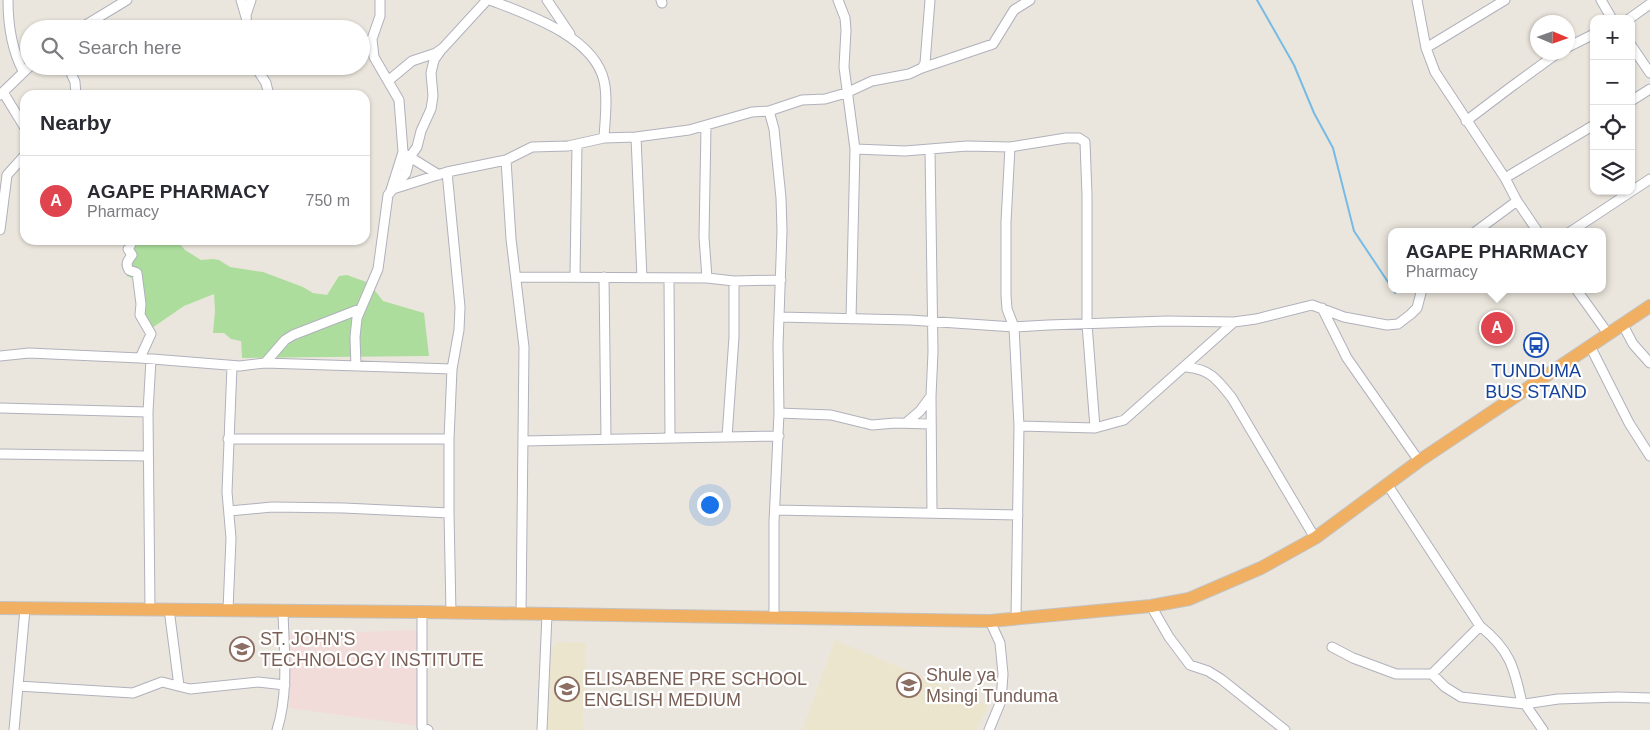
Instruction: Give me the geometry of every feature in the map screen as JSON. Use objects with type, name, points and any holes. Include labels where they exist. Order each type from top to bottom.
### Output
[{"type":"highway","points":[[0,608],[774,616],[990,621],[1151,606],[1189,599],[1261,568],[1315,538],[1419,461],[1650,306]]},
{"type":"street","points":[[8,0],[10,31],[20,63]]},
{"type":"street","points":[[94,20],[127,0]]},
{"type":"street","points":[[241,0],[246,20]]},
{"type":"street","points":[[246,17],[251,0]]},
{"type":"street","points":[[380,0],[380,16],[373,36],[374,57],[399,100],[407,154]]},
{"type":"street","points":[[356,366],[355,329],[360,309],[378,269],[388,195],[393,189],[407,154],[417,146],[421,131],[431,109],[433,96],[431,72],[434,60],[488,0],[548,23],[576,42]]},
{"type":"street","points":[[547,0],[576,42],[601,70],[606,92],[604,138]]},
{"type":"street","points":[[838,0],[843,10],[846,30],[844,67],[855,149],[851,319]]},
{"type":"street","points":[[922,68],[926,57],[930,0]]},
{"type":"street","points":[[393,189],[443,174],[506,160],[532,147],[577,144],[604,138],[636,137],[706,127],[752,112],[769,111],[802,100],[825,99],[846,93],[872,81],[909,74],[993,44],[1014,10],[1030,0]]},
{"type":"street","points":[[1417,0],[1426,48],[1435,72],[1505,178],[1517,201],[1535,228]]},
{"type":"street","points":[[1426,48],[1505,0]]},
{"type":"street","points":[[1601,0],[1610,15]]},
{"type":"street","points":[[1635,15],[1650,4]]},
{"type":"street","points":[[1575,44],[1590,36]]},
{"type":"street","points":[[388,82],[412,61],[441,50]]},
{"type":"street","points":[[1635,51],[1650,73]]},
{"type":"street","points":[[1466,121],[1548,60]]},
{"type":"street","points":[[20,121],[2,94],[21,75]]},
{"type":"street","points":[[72,75],[76,90]]},
{"type":"street","points":[[261,75],[266,83],[267,90]]},
{"type":"street","points":[[1635,98],[1650,89]]},
{"type":"street","points":[[769,111],[774,129],[780,198],[781,280],[774,616]]},
{"type":"street","points":[[706,127],[704,237],[707,278]]},
{"type":"street","points":[[1505,178],[1590,127]]},
{"type":"street","points":[[636,137],[642,278]]},
{"type":"street","points":[[855,149],[905,151],[967,146],[1010,147],[1066,138],[1079,138],[1085,142],[1087,324],[1096,428]]},
{"type":"street","points":[[574,276],[577,144]]},
{"type":"street","points":[[1010,147],[1006,222],[1006,296],[1007,309],[1014,327],[1019,426],[1016,618]]},
{"type":"street","points":[[930,150],[931,321],[933,352],[931,396],[932,513]]},
{"type":"street","points":[[407,154],[443,174]]},
{"type":"street","points":[[506,160],[511,239],[524,347],[520,614]]},
{"type":"street","points":[[0,230],[7,175],[20,161]]},
{"type":"street","points":[[443,174],[460,307],[459,330],[452,369],[449,439],[451,612]]},
{"type":"street","points":[[1576,228],[1650,179]]},
{"type":"street","points":[[1480,228],[1517,201]]},
{"type":"street","points":[[130,245],[128,249],[132,255],[127,266],[129,270],[137,273],[141,302],[140,315],[152,334],[140,358]]},
{"type":"street","points":[[516,277],[574,276],[669,279],[707,278],[734,281],[781,280]]},
{"type":"street","points":[[604,277],[606,439]]},
{"type":"street","points":[[669,279],[670,438]]},
{"type":"street","points":[[727,437],[734,337],[734,281]]},
{"type":"street","points":[[779,317],[931,321],[1014,327],[1167,321],[1234,322],[1256,319],[1312,305],[1344,317],[1372,324],[1387,325],[1398,324],[1417,308],[1421,293]]},
{"type":"street","points":[[1579,293],[1608,335]]},
{"type":"street","points":[[1322,308],[1347,358],[1419,461]]},
{"type":"street","points":[[265,363],[285,340],[293,335],[360,309]]},
{"type":"street","points":[[1019,426],[1096,428],[1124,420],[1186,367],[1204,348],[1234,322]]},
{"type":"street","points":[[1623,325],[1633,344],[1650,363]]},
{"type":"street","points":[[1590,346],[1629,423],[1650,456]]},
{"type":"street","points":[[0,356],[29,352],[140,358],[232,366],[265,363],[452,369]]},
{"type":"street","points":[[150,609],[148,412],[151,359]]},
{"type":"street","points":[[228,610],[231,538],[227,492],[232,366]]},
{"type":"street","points":[[1186,367],[1200,368],[1215,377],[1232,398],[1315,538]]},
{"type":"street","points":[[906,423],[920,411],[931,396]]},
{"type":"street","points":[[0,408],[148,412]]},
{"type":"street","points":[[779,413],[831,415],[872,425],[931,424]]},
{"type":"street","points":[[523,441],[779,436]]},
{"type":"street","points":[[228,439],[449,439]]},
{"type":"street","points":[[0,454],[148,456]]},
{"type":"street","points":[[1387,484],[1480,626],[1495,638],[1506,654],[1514,670],[1523,704],[1543,730]]},
{"type":"street","points":[[229,511],[272,508],[344,508],[449,513]]},
{"type":"street","points":[[775,510],[1018,515]]},
{"type":"street","points":[[1151,606],[1169,637],[1190,665],[1208,671],[1221,679],[1285,730]]},
{"type":"street","points":[[14,730],[25,609]]},
{"type":"street","points":[[169,609],[179,686]]},
{"type":"street","points":[[277,730],[283,705],[285,684],[283,611]]},
{"type":"street","points":[[422,612],[422,727],[428,730]]},
{"type":"street","points":[[542,730],[547,614]]},
{"type":"street","points":[[989,730],[1001,701],[1003,674],[1000,643],[990,621]]},
{"type":"street","points":[[1432,674],[1480,626]]},
{"type":"street","points":[[1332,647],[1353,658],[1396,674],[1432,674],[1460,697],[1523,704],[1558,699],[1650,698]]},
{"type":"street","points":[[18,686],[133,693],[162,682],[190,689],[258,682],[285,684]]},
{"type":"shaded area","points":[[422,630],[419,726],[289,708],[289,634]]},
{"type":"shaded area","points":[[835,640],[988,705],[976,730],[802,730]]},
{"type":"shaded area","name":"ELISABENE PRE SCHOOL ENGLISH MEDIUM","points":[[557,642],[586,643],[583,730],[548,730],[551,649]]},
{"type":"green space","points":[[181,245],[185,250],[201,260],[219,260],[230,267],[263,272],[303,287],[313,293],[327,295],[339,276],[347,275],[369,283],[383,301],[424,313],[429,356],[242,358],[241,341],[231,339],[224,333],[213,333],[214,294],[184,306],[152,328],[135,293],[136,280],[127,276],[121,265],[136,246]]},
{"type":"waterway","points":[[1257,0],[1294,65],[1314,113],[1333,148],[1354,231],[1388,282]]},
{"type":"place","name":"AGAPE PHARMACY","points":[[1497,328]]},
{"type":"place","name":"TUNDUMA BUS STAND","points":[[1536,345]]},
{"type":"place","name":"ST. JOHN'S TECHNOLOGY INSTITUTE","points":[[242,649]]},
{"type":"place","name":"Shule ya Msingi Tunduma","points":[[909,685]]},
{"type":"place","name":"ELISABENE PRE SCHOOL ENGLISH MEDIUM","points":[[567,689]]}]
